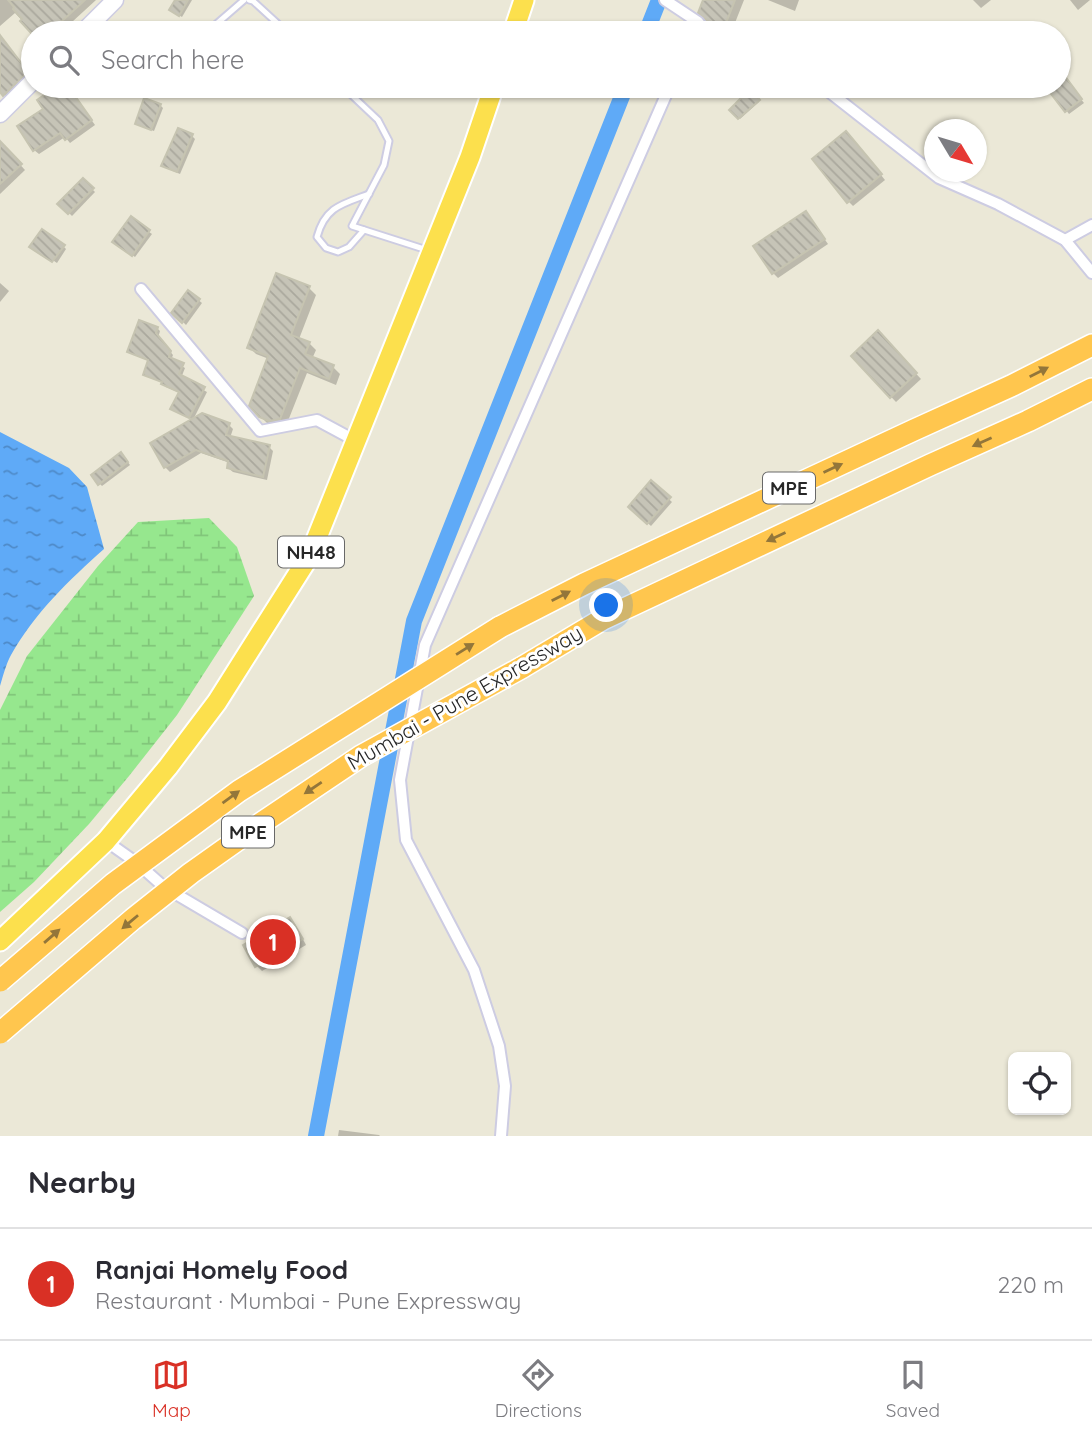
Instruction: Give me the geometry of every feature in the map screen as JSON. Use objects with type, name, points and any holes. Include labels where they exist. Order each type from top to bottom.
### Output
[{"type":"highway","points":[[517,21],[524,0]]},
{"type":"highway","name":"NH48","points":[[0,941],[106,841],[176,756],[217,702],[310,555],[470,157],[490,98]]},
{"type":"highway","name":"Mumbai - Pune Expressway","points":[[0,981],[113,884],[239,791],[500,627],[1011,386],[1085,348]]},
{"type":"highway","name":"Mumbai - Pune Expressway","points":[[0,1033],[191,873],[361,756],[521,668],[603,619],[1090,390]]},
{"type":"main road","points":[[94,21],[115,0]]},
{"type":"main road","points":[[0,114],[21,93]]},
{"type":"street","points":[[665,0],[696,21]]},
{"type":"street","points":[[501,1136],[505,1086],[499,1046],[474,970],[405,840],[400,780],[425,645],[665,98]]},
{"type":"street","points":[[837,98],[939,177],[998,204],[1065,240],[1092,274]]},
{"type":"street","points":[[1065,240],[1092,225]]},
{"type":"street","points":[[141,289],[260,431],[317,420],[356,442]]},
{"type":"street","points":[[106,841],[164,887],[242,933]]},
{"type":"lane","points":[[220,21],[244,0]]},
{"type":"lane","points":[[249,0],[275,21]]},
{"type":"lane","points":[[355,98],[378,120],[389,141],[384,165],[352,226],[432,251]]},
{"type":"lane","points":[[364,230],[349,247],[338,252],[326,248],[317,237],[321,223],[333,209],[369,194]]},
{"type":"green space","points":[[209,518],[237,547],[254,596],[177,715],[129,776],[89,824],[34,882],[0,912],[0,710],[27,656],[98,566],[138,522]]},
{"type":"water","points":[[0,432],[69,468],[87,487],[104,549],[65,585],[30,626],[9,659],[0,686]]},
{"type":"building","points":[[8,0],[85,0],[62,21],[21,22],[20,21],[22,19]]},
{"type":"building","points":[[175,0],[188,0],[179,16],[169,10]]},
{"type":"building","points":[[703,0],[735,0],[727,21],[707,21],[698,13]]},
{"type":"building","points":[[0,35],[21,63],[21,79],[3,96],[0,92]]},
{"type":"building","points":[[1071,84],[1082,99],[1065,112],[1054,98],[1071,98]]},
{"type":"building","points":[[76,98],[92,120],[65,140],[60,133],[33,151],[17,126],[43,109],[37,100]]},
{"type":"building","points":[[144,98],[161,104],[151,130],[135,124]]},
{"type":"building","points":[[741,98],[760,100],[738,119],[729,110]]},
{"type":"building","points":[[178,128],[193,134],[177,172],[161,166]]},
{"type":"building","points":[[846,131],[882,174],[847,203],[812,159]]},
{"type":"building","points":[[0,141],[22,164],[0,184]]},
{"type":"building","points":[[83,178],[94,188],[68,214],[57,204]]},
{"type":"building","points":[[806,211],[825,239],[772,274],[753,246]]},
{"type":"building","points":[[131,216],[150,230],[132,256],[112,242]]},
{"type":"building","points":[[42,229],[65,245],[52,262],[29,247]]},
{"type":"building","points":[[276,273],[310,286],[291,335],[310,342],[305,354],[334,365],[329,379],[300,368],[280,419],[269,421],[259,417],[249,406],[268,356],[247,348]]},
{"type":"building","points":[[188,290],[200,299],[182,323],[171,313]]},
{"type":"building","points":[[139,320],[158,327],[156,333],[171,351],[169,357],[184,363],[179,374],[205,387],[189,418],[170,409],[179,392],[143,375],[148,360],[127,352]]},
{"type":"building","points":[[878,330],[917,373],[890,398],[851,356]]},
{"type":"building","points":[[202,413],[230,423],[226,435],[270,445],[263,477],[227,468],[228,461],[196,450],[164,468],[150,443]]},
{"type":"building","points":[[121,452],[128,462],[98,485],[91,475]]},
{"type":"building","points":[[651,480],[671,497],[647,524],[628,507]]},
{"type":"building","points":[[290,917],[303,939],[255,967],[243,945]]},
{"type":"waterway","points":[[651,21],[659,0]]},
{"type":"waterway","points":[[316,1136],[414,621],[621,98]]},
{"type":"place","name":"Ranjai Homely Food","points":[[273,942]]}]
